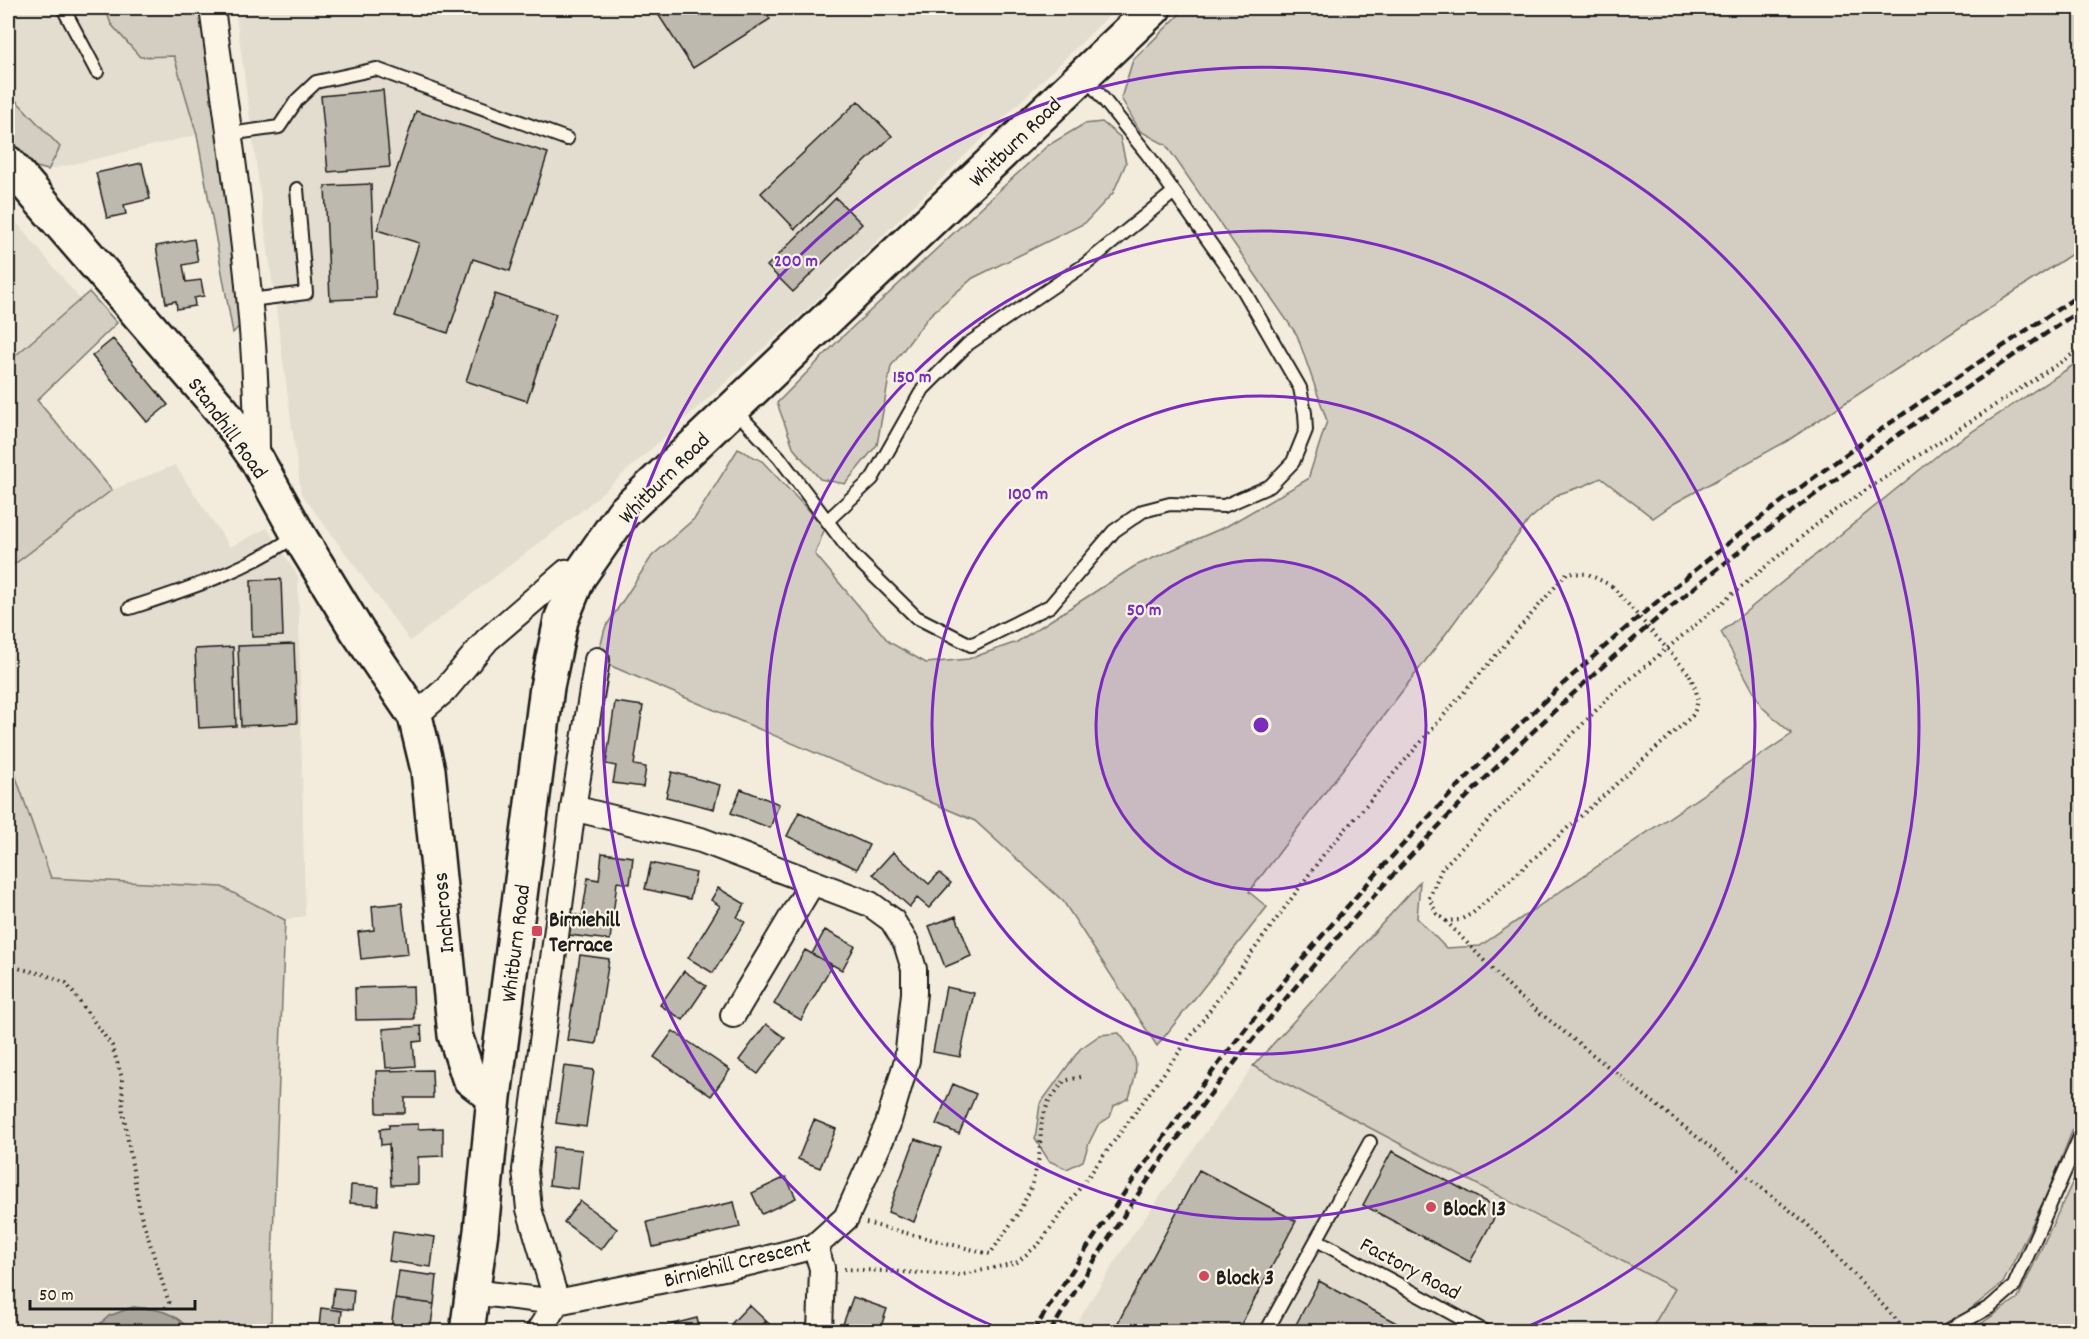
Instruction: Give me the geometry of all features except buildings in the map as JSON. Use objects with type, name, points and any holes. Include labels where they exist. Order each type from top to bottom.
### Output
[{"type":"main road","name":"Whitburn Road","points":[[467,1332],[481,1231],[494,1097],[547,687],[561,620],[578,578],[623,513],[1151,9]]},
{"type":"main road","name":"Standhill Road","points":[[9,169],[216,404],[257,460],[298,534],[356,629],[415,716]]},
{"type":"main road","name":"Inchcross","points":[[415,716],[428,770],[455,1035],[469,1078],[494,1097]]},
{"type":"street","points":[[212,8],[250,300],[258,402],[257,460]]},
{"type":"street","points":[[415,716],[445,690],[487,640],[566,572],[578,578]]},
{"type":"street","points":[[538,1332],[557,1302],[529,1209],[525,1170],[573,808],[597,660]]},
{"type":"street","name":"Birniehill Crescent","points":[[472,1292],[557,1302],[753,1262],[819,1257],[846,1218],[888,1124],[907,1060],[915,969],[906,943],[892,920],[870,904],[701,840],[573,808]]},
{"type":"street","points":[[733,1015],[812,883]]},
{"type":"street","points":[[819,1257],[819,1332]]},
{"type":"lane","points":[[63,8],[97,72]]},
{"type":"lane","points":[[229,134],[279,127],[297,100],[316,82],[376,69],[567,139]]},
{"type":"lane","points":[[734,408],[779,457],[852,554],[916,616],[971,645],[1050,606],[1114,531],[1143,511],[1170,504],[1224,506],[1270,486],[1293,462],[1306,430],[1300,388],[1244,291],[1148,155],[1084,75]]},
{"type":"lane","points":[[250,300],[306,294],[297,189]]},
{"type":"lane","points":[[827,521],[872,479],[923,389],[968,344],[1086,264],[1174,192]]},
{"type":"lane","points":[[130,608],[235,570],[273,552],[298,534]]},
{"type":"lane","points":[[1945,1332],[1990,1307],[2014,1286],[2082,1132]]},
{"type":"lane","points":[[1266,1332],[1370,1142]]},
{"type":"lane","name":"Factory Road","points":[[1317,1240],[1486,1332]]},
{"type":"path","points":[[1908,1332],[1806,1223],[1516,994],[1437,914],[1429,898],[1442,868],[1612,694],[1828,515],[2082,348]]},
{"type":"path","points":[[819,1257],[960,1275],[1016,1263],[1039,1245],[1324,854],[1567,573],[1588,574],[1612,586],[1690,675],[1698,706],[1692,716],[1491,898],[1460,920],[1446,921]]},
{"type":"path","points":[[8,971],[17,968],[43,974],[66,983],[112,1046],[122,1077],[123,1111],[140,1212],[170,1303],[164,1311]]},
{"type":"path","points":[[846,1218],[990,1254],[1031,1188],[1039,1158],[1042,1119],[1049,1101],[1064,1081],[1085,1076]]},
{"type":"shaded area","points":[[8,8],[113,8],[107,13],[174,56],[197,135],[48,170],[60,147],[8,92]]},
{"type":"shaded area","points":[[113,8],[201,8],[244,321],[233,333],[197,135],[174,56],[140,57],[111,24],[107,13]]},
{"type":"shaded area","points":[[235,8],[1117,8],[802,314],[584,509],[410,641],[301,493]]},
{"type":"shaded area","points":[[1186,8],[2081,8],[2081,248],[1787,441],[1675,503],[1653,518],[1601,478],[1559,494],[1529,520],[1442,639],[1249,892],[1267,907],[1157,1046],[1063,901],[975,821],[597,660],[605,628],[652,556],[695,518],[738,449],[762,461],[825,528],[815,554],[889,642],[926,663],[968,659],[1017,642],[1135,566],[1227,526],[1308,479],[1327,421],[1297,335],[1166,145],[1140,131],[1121,98],[1133,60]]},
{"type":"shaded area","points":[[8,92],[60,147],[48,170],[29,165],[8,143]]},
{"type":"shaded area","points":[[1102,122],[1120,137],[1126,163],[1113,193],[1085,223],[973,278],[930,315],[891,366],[877,445],[845,484],[820,479],[794,449],[777,403],[842,337],[1047,146],[1084,124]]},
{"type":"shaded area","points":[[8,212],[80,299],[8,362]]},
{"type":"shaded area","points":[[89,292],[117,323],[37,400],[112,490],[8,569],[8,362]]},
{"type":"shaded area","points":[[2081,360],[2081,1109],[2048,1192],[2003,1283],[1962,1316],[1979,1325],[2018,1298],[2081,1164],[2081,1331],[1650,1331],[1675,1289],[1253,1066],[1420,882],[1417,918],[1446,948],[1480,946],[1792,734],[1762,707],[1721,632],[1944,450]]},
{"type":"shaded area","points":[[175,465],[230,547],[267,528],[298,576],[305,916],[285,920],[222,887],[51,878],[8,754],[8,569],[112,490]]},
{"type":"shaded area","points":[[8,754],[51,878],[222,887],[285,920],[271,1331],[8,1331]]},
{"type":"shaded area","points":[[1119,1033],[1131,1050],[1136,1063],[1135,1078],[1129,1098],[1114,1106],[1110,1117],[1098,1125],[1083,1161],[1067,1169],[1049,1161],[1035,1139],[1040,1104],[1080,1049],[1100,1035]]},
{"type":"shaded area","points":[[1253,1066],[1675,1289],[1650,1331],[1071,1332],[1127,1243]]},
{"type":"shaded area","points":[[133,1307],[165,1312],[178,1319],[191,1331],[92,1331],[109,1316]]},
{"type":"railway","points":[[1033,1332],[1144,1165],[1264,1005],[1395,853],[1535,710],[1643,614],[1754,523],[1893,421],[2082,293]]},
{"type":"railway","points":[[1050,1332],[1111,1234],[1150,1177],[1264,1026],[1387,881],[1519,745],[1588,680],[1709,575],[1866,457],[2082,309]]},
{"type":"place","name":"Birniehill Terrace","points":[[537,931]]},
{"type":"place","name":"Block 13","points":[[1431,1207]]},
{"type":"place","name":"Block 3","points":[[1204,1276]]}]
